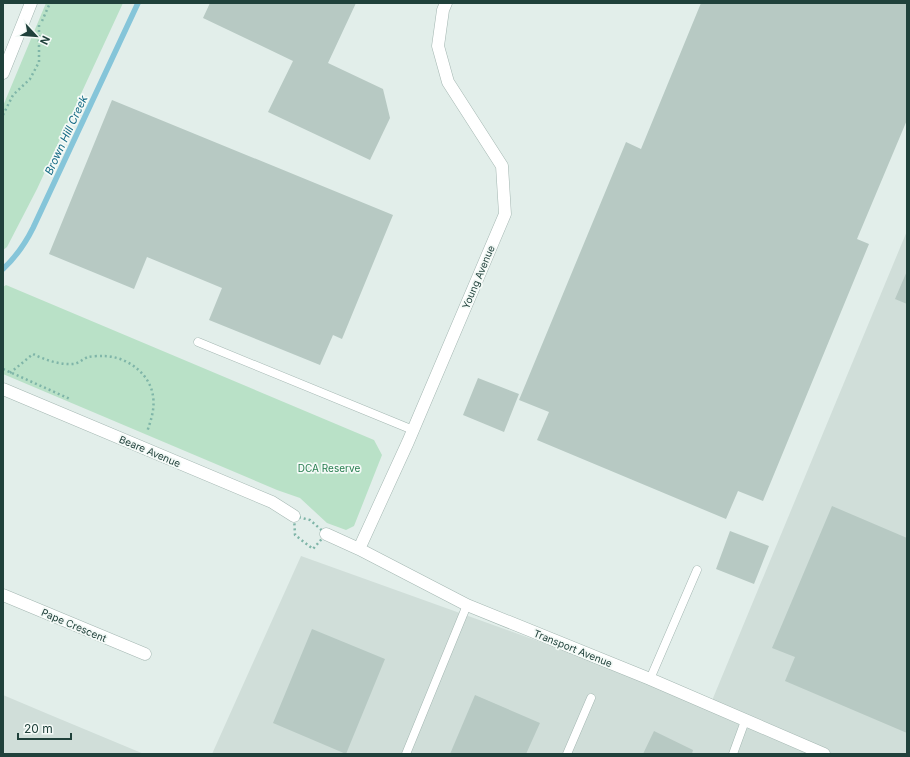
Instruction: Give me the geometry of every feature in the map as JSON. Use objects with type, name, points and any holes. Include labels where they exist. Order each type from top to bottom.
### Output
[{"type":"street","points":[[3,73],[31,3]]},
{"type":"street","name":"Young Avenue","points":[[359,549],[413,430],[505,214],[502,166],[448,82],[438,46],[443,10],[446,3]]},
{"type":"street","name":"Beare Avenue","points":[[3,389],[272,502],[294,516]]},
{"type":"street","name":"Transport Avenue","points":[[326,534],[359,549],[468,605],[650,679],[824,754]]},
{"type":"street","name":"Pape Crescent","points":[[3,595],[144,654]]},
{"type":"lane","points":[[198,342],[413,430]]},
{"type":"lane","points":[[650,679],[697,570]]},
{"type":"lane","points":[[406,754],[468,605]]},
{"type":"lane","points":[[567,754],[591,698]]},
{"type":"lane","points":[[733,754],[746,721]]},
{"type":"path","points":[[3,115],[14,95],[30,79],[39,62],[39,26],[50,3]]},
{"type":"path","points":[[10,374],[33,354],[45,360],[76,364],[88,357],[117,357],[132,364],[148,379],[154,396],[154,411],[147,432]]},
{"type":"path","points":[[3,369],[10,374],[73,400]]},
{"type":"path","points":[[294,516],[310,520],[326,534],[313,549],[295,535],[294,516]]},
{"type":"shaded area","points":[[907,231],[907,754],[212,754],[301,556],[711,703]]},
{"type":"shaded area","points":[[3,695],[48,714],[144,754],[3,754]]},
{"type":"green space","points":[[46,3],[123,3],[37,189],[7,247],[3,250],[3,106]]},
{"type":"green space","name":"DCA Reserve","points":[[6,285],[374,440],[382,455],[354,526],[346,530],[327,523],[300,498],[277,490],[3,374],[3,287]]},
{"type":"building","points":[[210,3],[356,3],[328,63],[383,89],[390,118],[370,160],[268,112],[293,61],[203,18]]},
{"type":"building","points":[[701,3],[907,3],[907,120],[857,239],[869,244],[763,501],[738,491],[726,519],[537,440],[549,412],[519,400],[626,142],[641,149]]},
{"type":"building","points":[[112,100],[393,215],[342,339],[333,335],[320,365],[209,320],[222,288],[147,257],[134,289],[49,254]]},
{"type":"building","points":[[907,271],[907,304],[895,299]]},
{"type":"building","points":[[478,378],[519,394],[504,432],[463,415]]},
{"type":"building","points":[[832,506],[907,538],[907,733],[785,681],[795,657],[772,648]]},
{"type":"building","points":[[730,531],[769,546],[754,584],[716,569]]},
{"type":"building","points":[[312,629],[385,659],[346,754],[273,723]]},
{"type":"building","points":[[475,695],[540,723],[526,754],[450,754]]},
{"type":"building","points":[[654,731],[693,750],[692,754],[643,754]]},
{"type":"waterway","name":"Brown Hill Creek","points":[[3,269],[20,250],[33,228],[138,3]]}]
